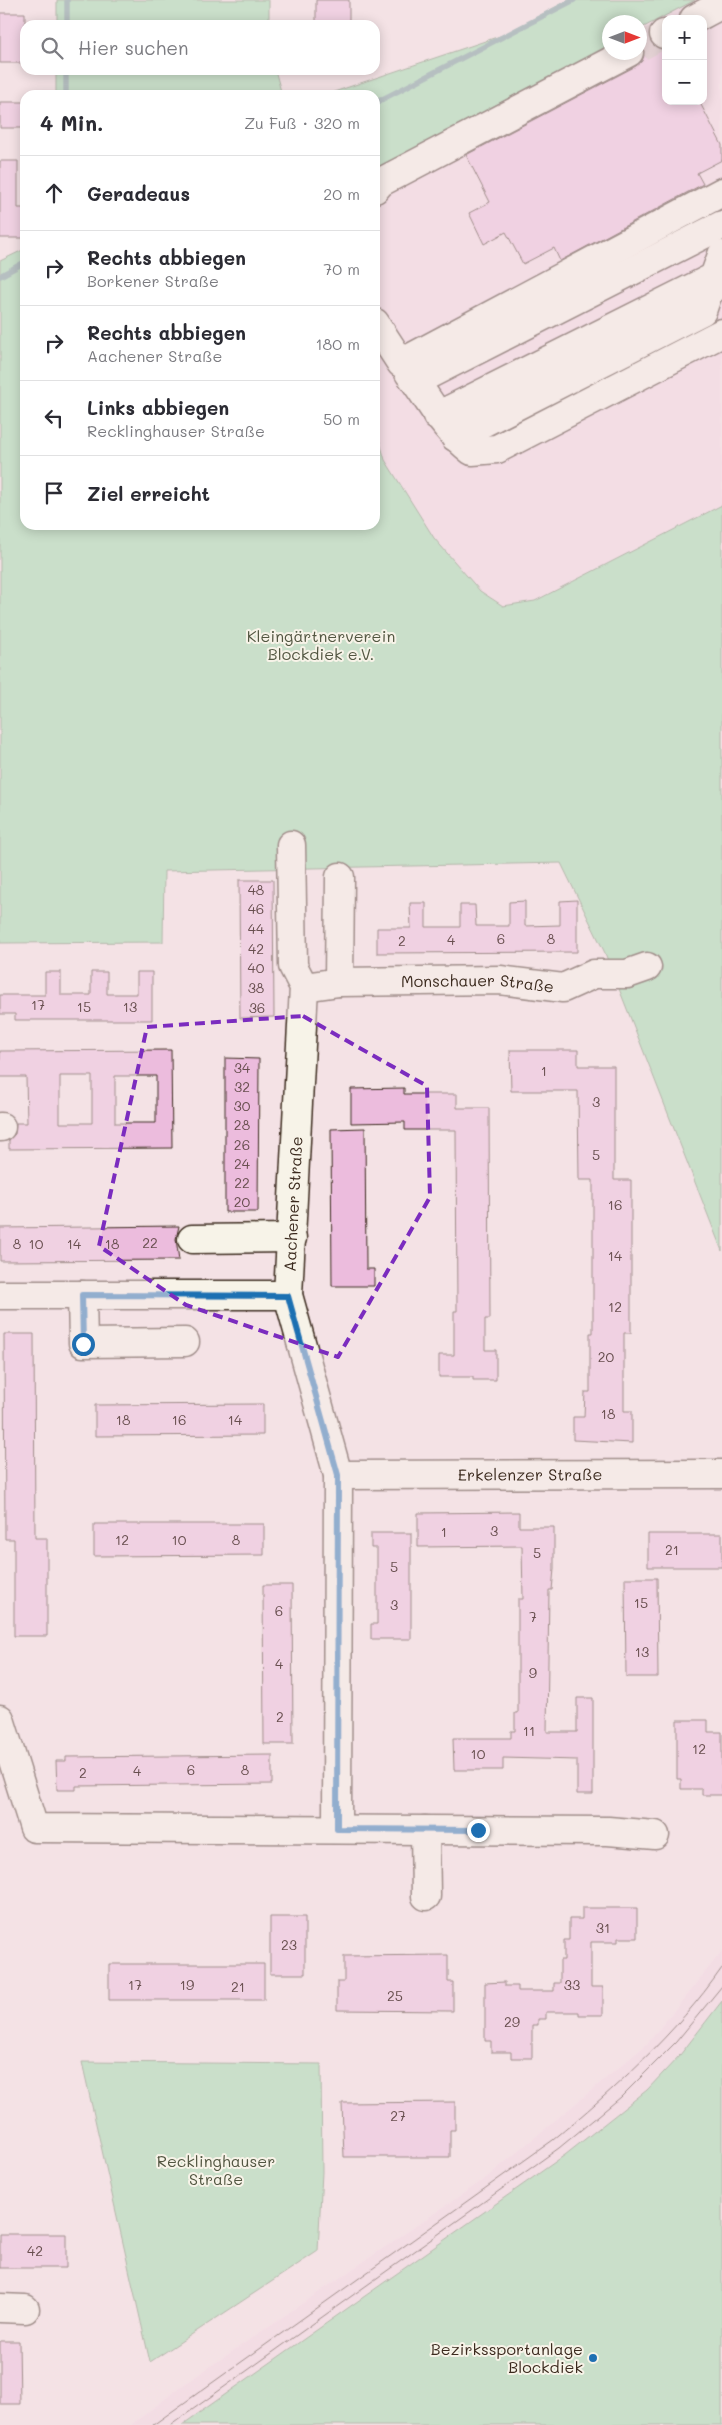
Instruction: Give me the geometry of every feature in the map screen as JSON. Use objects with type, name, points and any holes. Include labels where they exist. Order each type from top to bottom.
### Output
[{"type":"street","points":[[701,15],[722,4]]},
{"type":"street","points":[[380,183],[614,60]]},
{"type":"street","points":[[432,405],[722,192]]},
{"type":"street","points":[[432,405],[722,211]]},
{"type":"street","points":[[432,405],[722,225]]},
{"type":"street","points":[[432,405],[675,341],[715,291]]},
{"type":"street","points":[[432,405],[715,291]]},
{"type":"street","points":[[432,405],[715,291]]},
{"type":"street","points":[[380,330],[432,405]]},
{"type":"street","name":"Aachener Straße","points":[[291,845],[293,966],[304,987],[288,1296],[338,1475],[337,1829]]},
{"type":"street","points":[[339,982],[340,878]]},
{"type":"street","name":"Monschauer Straße","points":[[304,987],[339,982],[500,980],[563,988],[594,974],[627,974],[647,967]]},
{"type":"street","points":[[192,1239],[292,1238]]},
{"type":"street","points":[[0,1295],[288,1296]]},
{"type":"street","points":[[82,1295],[83,1344],[185,1342]]},
{"type":"street","name":"Erkelenzer Straße","points":[[338,1475],[722,1474]]},
{"type":"street","points":[[0,1719],[8,1771],[34,1828],[608,1830],[655,1836]]},
{"type":"street","points":[[425,1830],[426,1896]]},
{"type":"highlighted area","points":[[303,1016],[427,1086],[430,1197],[338,1357],[186,1305],[99,1246],[147,1027]]},
{"type":"shaded area","points":[[695,0],[722,0],[722,505],[535,601],[502,606],[480,591],[434,538],[385,460],[380,442],[380,166],[602,49],[602,60],[647,60],[647,25],[662,17],[662,105],[707,105],[707,15],[667,15]]},
{"type":"shaded area","points":[[722,1951],[722,2001],[680,2055],[647,2090],[565,2155],[489,2210],[367,2293],[183,2425],[131,2425],[183,2385],[486,2178],[647,2044]]},
{"type":"green space","points":[[57,0],[269,0],[269,20],[57,20]]},
{"type":"green space","points":[[569,0],[695,0],[667,15],[662,15],[662,17],[647,25],[647,15],[602,15],[602,49],[380,166],[380,90],[340,90],[503,35]]},
{"type":"green space","points":[[56,75],[276,75],[281,90],[56,90]]},
{"type":"green space","name":"Kleingärtnerverein Blockdiek e.V.","points":[[20,251],[20,530],[380,530],[380,442],[385,460],[434,538],[480,591],[503,606],[535,601],[722,505],[722,1251],[605,953],[561,863],[164,871],[163,942],[0,943],[0,261]]},
{"type":"green space","points":[[722,2001],[722,2425],[182,2425],[565,2155],[647,2090],[680,2055]]},
{"type":"green space","name":"Recklinghauser Straße","points":[[82,2062],[321,2064],[322,2172],[318,2251],[150,2362]]},
{"type":"building","points":[[316,0],[349,0],[349,20],[316,20]]},
{"type":"building","points":[[0,13],[25,13],[25,20],[20,20],[20,63],[0,63]]},
{"type":"building","points":[[647,34],[650,41],[656,47],[662,49],[662,105],[701,105],[722,145],[722,160],[697,173],[703,184],[560,261],[554,248],[523,264],[506,232],[484,244],[469,213],[490,202],[466,155],[636,66],[642,60],[647,60]]},
{"type":"building","points":[[0,102],[20,102],[20,128],[0,128]]},
{"type":"building","points":[[0,161],[18,161],[20,238],[0,238]]},
{"type":"building","points":[[239,880],[273,880],[274,1017],[240,1018]]},
{"type":"building","points":[[577,900],[577,952],[377,953],[377,928],[411,928],[410,903],[426,903],[426,927],[460,927],[460,905],[475,905],[476,926],[509,926],[509,902],[525,901],[525,926],[560,925],[560,901]]},
{"type":"building","points":[[45,972],[61,972],[61,995],[91,995],[91,972],[107,972],[107,994],[137,994],[137,972],[152,972],[152,1020],[15,1020],[15,1014],[0,1014],[0,995],[45,995]]},
{"type":"building","points":[[171,1050],[172,1148],[9,1149],[9,1140],[15,1134],[16,1123],[27,1123],[26,1077],[0,1077],[0,1051]],"holes":[[[60,1076],[92,1076],[92,1123],[60,1123]],[[115,1076],[156,1076],[156,1123],[115,1123]]]},
{"type":"building","points":[[510,1050],[578,1050],[578,1066],[614,1066],[614,1180],[631,1180],[631,1333],[624,1333],[624,1411],[632,1411],[632,1443],[573,1440],[573,1417],[584,1417],[585,1392],[590,1392],[590,1333],[593,1333],[593,1180],[579,1180],[578,1091],[511,1091]]},
{"type":"building","points":[[225,1058],[259,1059],[258,1212],[225,1212]]},
{"type":"building","points":[[404,1088],[404,1094],[457,1094],[457,1108],[489,1108],[490,1319],[485,1319],[485,1350],[496,1350],[496,1380],[473,1380],[473,1377],[439,1377],[439,1355],[454,1355],[454,1311],[457,1311],[456,1130],[405,1130],[405,1122],[351,1123],[351,1089]]},
{"type":"building","points":[[365,1128],[366,1269],[374,1269],[374,1286],[332,1286],[331,1129]]},
{"type":"building","points":[[179,1226],[176,1239],[179,1260],[0,1261],[0,1228]]},
{"type":"building","points":[[4,1334],[34,1334],[35,1538],[47,1538],[47,1636],[14,1636],[14,1539],[5,1539]]},
{"type":"building","points":[[263,1404],[263,1435],[95,1436],[95,1405]]},
{"type":"building","points":[[519,1512],[519,1527],[554,1527],[554,1569],[552,1590],[549,1590],[547,1732],[577,1732],[577,1698],[593,1698],[593,1794],[577,1794],[577,1760],[503,1758],[503,1770],[454,1770],[453,1738],[511,1738],[511,1731],[515,1731],[515,1713],[518,1713],[518,1599],[523,1599],[522,1546],[418,1547],[418,1513]]},
{"type":"building","points":[[94,1524],[264,1524],[264,1555],[94,1556]]},
{"type":"building","points":[[371,1533],[411,1533],[411,1639],[371,1639],[371,1624],[377,1624],[377,1548],[371,1548]]},
{"type":"building","points":[[648,1534],[722,1534],[722,1567],[648,1567]]},
{"type":"building","points":[[625,1578],[657,1578],[658,1677],[626,1677]]},
{"type":"building","points":[[263,1585],[292,1585],[293,1744],[264,1744]]},
{"type":"building","points":[[677,1720],[708,1720],[708,1732],[722,1732],[722,1795],[702,1795],[702,1789],[681,1789],[681,1779],[677,1779]]},
{"type":"building","points":[[272,1755],[272,1784],[76,1786],[76,1790],[57,1790],[56,1761],[66,1761],[66,1757]]},
{"type":"building","points":[[582,1908],[637,1908],[637,1938],[618,1938],[618,1942],[591,1942],[591,1987],[603,1987],[603,2015],[579,2015],[579,2012],[546,2012],[546,2019],[538,2019],[538,2025],[532,2025],[532,2058],[511,2058],[511,2052],[491,2052],[491,2041],[485,2041],[485,1983],[505,1982],[505,1986],[518,1986],[518,1991],[554,1991],[554,1983],[560,1983],[560,1960],[564,1960],[564,1940],[569,1940],[569,1919],[582,1919]]},
{"type":"building","points":[[270,1917],[305,1917],[305,1974],[270,1974]]},
{"type":"building","points":[[448,1955],[448,1982],[453,1982],[453,2011],[337,2010],[337,1982],[344,1982],[344,1956]]},
{"type":"building","points":[[109,1964],[264,1964],[264,2000],[109,2000]]},
{"type":"building","points":[[455,2102],[455,2130],[450,2130],[450,2157],[344,2157],[342,2103]]},
{"type":"building","points":[[0,2234],[66,2234],[66,2268],[0,2268]]},
{"type":"building","points":[[0,2341],[19,2341],[20,2404],[0,2404]]},
{"type":"waterway","points":[[67,0],[67,20]]},
{"type":"waterway","points":[[380,100],[574,0]]},
{"type":"waterway","points":[[66,75],[66,90]]},
{"type":"waterway","points":[[0,276],[20,265]]},
{"type":"tunnel","points":[[647,43],[662,35]]},
{"type":"tram line","points":[[153,2425],[553,2140],[643,2060],[684,2016],[722,1968]]},
{"type":"tram line","points":[[171,2425],[559,2148],[621,2097],[676,2042],[722,1986]]},
{"type":"place","name":"Bezirkssportanlage Blockdiek","points":[[593,2358]]},
{"type":"route","points":[[83,1344],[82,1295],[288,1296],[338,1475],[336,1566],[337,1829],[478,1830]]}]
